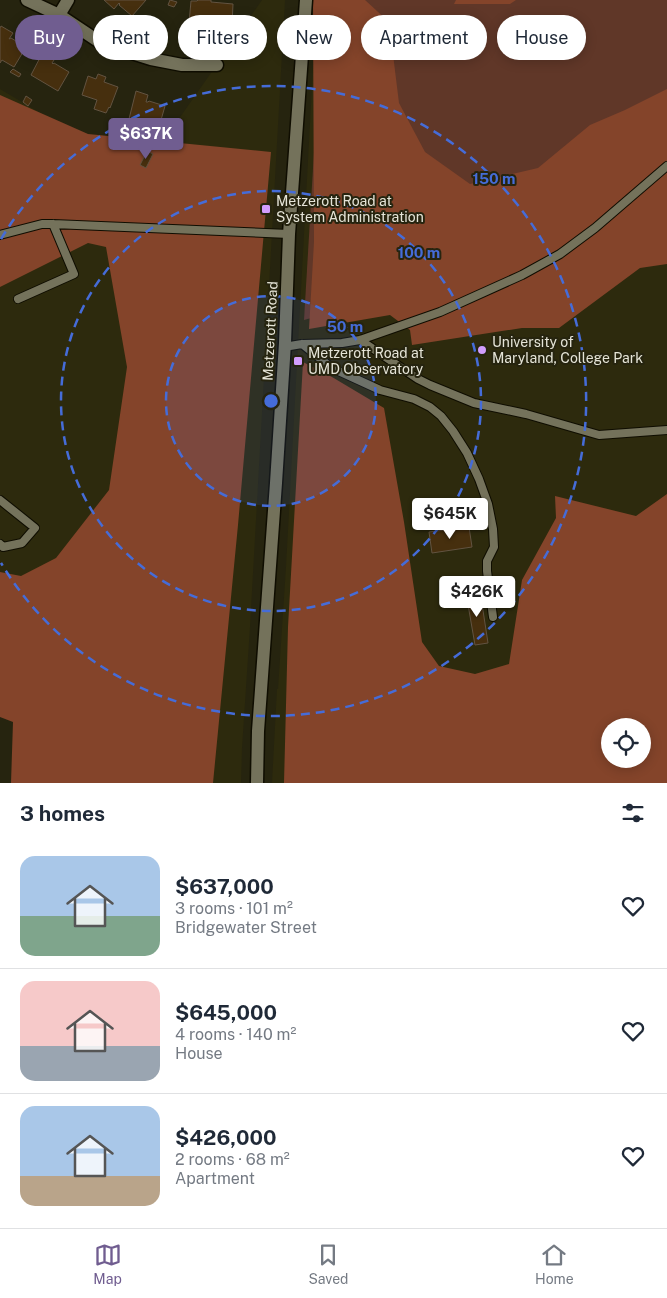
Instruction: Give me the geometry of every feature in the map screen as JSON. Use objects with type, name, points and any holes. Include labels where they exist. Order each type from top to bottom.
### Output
[{"type":"street","points":[[27,0],[59,15],[68,0]]},
{"type":"street","name":"Metzerott Road","points":[[257,783],[258,731],[276,483],[306,0]]},
{"type":"street","points":[[83,31],[102,43],[151,59],[182,65],[218,65]]},
{"type":"lane","points":[[284,347],[360,340],[440,312],[522,275],[560,254],[595,228],[667,166]]},
{"type":"lane","points":[[0,235],[42,224],[290,234]]},
{"type":"lane","points":[[18,299],[74,274],[53,224]]},
{"type":"lane","points":[[360,340],[418,379],[474,403],[526,414],[599,435],[667,430]]},
{"type":"lane","points":[[302,344],[332,368],[340,372],[380,390],[414,399],[430,407],[441,416],[453,431],[467,453],[479,478],[488,504],[494,547],[487,561],[493,617]]},
{"type":"lane","points":[[0,500],[35,528],[22,543],[3,547],[0,544]]},
{"type":"shaded area","points":[[262,0],[285,0],[284,15],[277,15],[277,60],[282,60],[241,783],[119,783],[0,610],[0,89],[141,173],[220,60],[267,60],[267,15],[252,15]]},
{"type":"shaded area","points":[[313,0],[365,0],[381,15],[361,15],[361,60],[394,60],[399,103],[425,152],[470,184],[538,168],[590,125],[667,89],[667,264],[640,268],[559,328],[522,328],[412,345],[410,330],[390,315],[309,329],[314,242],[313,60],[351,60],[351,15],[313,15]]},
{"type":"shaded area","points":[[323,0],[667,0],[667,220],[304,320],[319,60],[351,60],[351,15],[322,15]]},
{"type":"shaded area","points":[[456,0],[516,0],[510,4],[454,4]]},
{"type":"shaded area","name":"University of Maryland, College Park","points":[[667,0],[667,783],[272,783],[286,567],[313,60],[351,60],[351,28],[361,27],[361,60],[487,60],[487,16]]},
{"type":"shaded area","points":[[0,95],[88,134],[271,152],[213,783],[11,783],[13,722],[0,717],[0,572],[21,576],[56,558],[109,490],[127,367],[106,247],[88,243],[0,287]]},
{"type":"shaded area","points":[[303,362],[384,408],[422,642],[439,666],[475,674],[509,664],[522,580],[556,518],[555,496],[636,516],[667,494],[667,783],[284,783],[288,627]]},
{"type":"building","points":[[104,0],[146,0],[133,15],[119,5],[119,3],[114,9]]},
{"type":"building","points":[[170,0],[177,2],[174,7],[168,5]]},
{"type":"building","points":[[211,0],[211,2],[233,4],[232,15],[190,15],[191,1]]},
{"type":"building","points":[[1,26],[13,33],[9,39],[15,40],[15,60],[18,60],[14,67],[2,60],[0,63]]},
{"type":"building","points":[[39,60],[54,60],[53,64],[69,72],[58,91],[31,75]]},
{"type":"building","points":[[13,69],[21,74],[19,77],[10,72]]},
{"type":"building","points":[[98,74],[106,77],[104,82],[118,87],[110,108],[106,113],[94,109],[97,100],[82,95],[88,76],[96,79]]},
{"type":"building","points":[[136,91],[148,95],[146,102],[149,101],[165,106],[159,127],[129,119]]},
{"type":"building","points":[[26,96],[32,100],[28,106],[23,102]]},
{"type":"building","points":[[147,151],[153,154],[146,168],[140,165]]},
{"type":"building","points":[[469,527],[472,547],[432,553],[429,532]]},
{"type":"building","points":[[480,591],[488,643],[475,645],[466,593]]},
{"type":"place","name":"Metzerott Road at System Administration","points":[[266,209]]},
{"type":"place","name":"University of Maryland, College Park","points":[[482,350]]},
{"type":"place","name":"Metzerott Road at UMD Observatory","points":[[298,361]]}]
